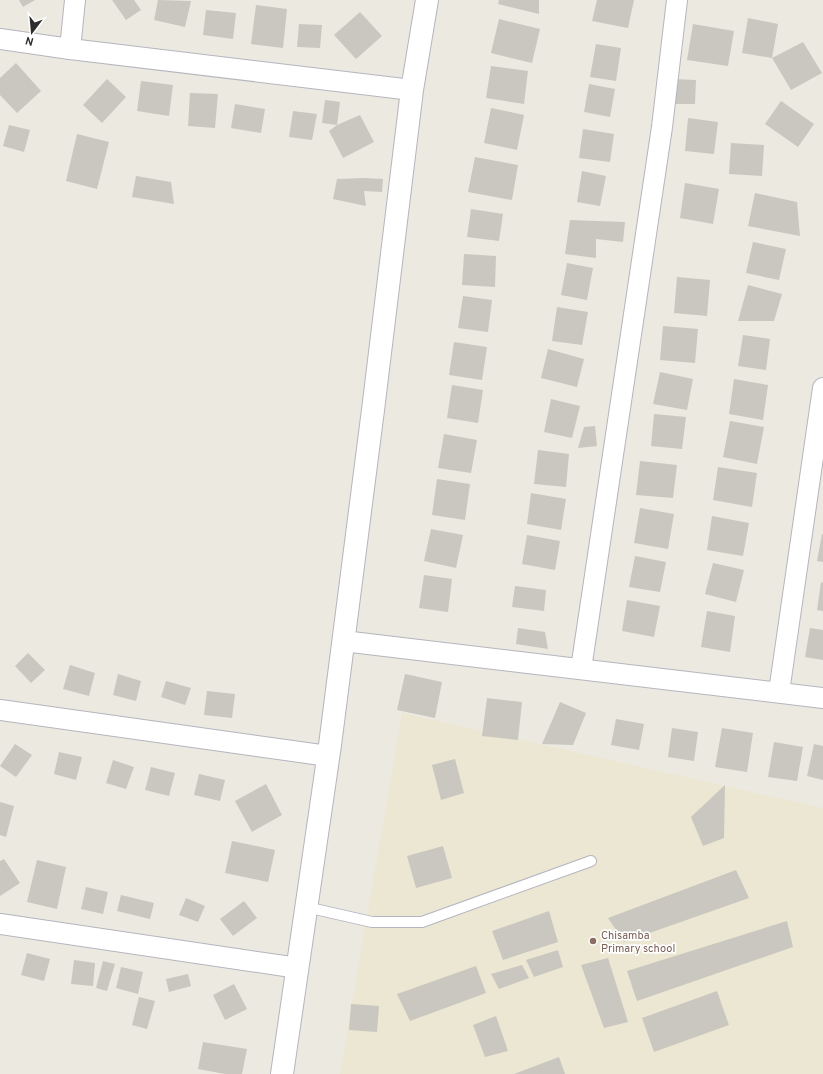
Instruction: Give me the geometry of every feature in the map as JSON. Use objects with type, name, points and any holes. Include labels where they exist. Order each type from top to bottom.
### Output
[{"type":"street","points":[[70,49],[75,0]]},
{"type":"street","points":[[282,1074],[328,756],[373,410],[412,90],[427,0]]},
{"type":"street","points":[[581,669],[662,127],[676,0]]},
{"type":"street","points":[[0,39],[70,49],[412,90]]},
{"type":"street","points":[[779,692],[823,388]]},
{"type":"street","points":[[343,641],[823,698]]},
{"type":"street","points":[[0,710],[328,756]]},
{"type":"street","points":[[0,924],[298,968]]},
{"type":"lane","points":[[306,907],[372,922],[422,922],[591,861]]},
{"type":"shaded area","name":"Chisamba Primary school","points":[[402,713],[823,808],[823,1074],[340,1074]]},
{"type":"building","points":[[19,0],[35,0],[23,7]]},
{"type":"building","points":[[112,0],[134,0],[141,10],[126,20]]},
{"type":"building","points":[[158,0],[191,1],[185,27],[154,20]]},
{"type":"building","points":[[499,0],[539,0],[539,14],[498,4]]},
{"type":"building","points":[[597,0],[634,0],[628,28],[592,21]]},
{"type":"building","points":[[256,5],[287,9],[283,48],[251,44]]},
{"type":"building","points":[[206,10],[236,13],[233,39],[203,35]]},
{"type":"building","points":[[360,12],[382,36],[356,59],[334,35]]},
{"type":"building","points":[[748,18],[778,24],[772,58],[742,53]]},
{"type":"building","points":[[499,19],[540,29],[532,63],[491,53]]},
{"type":"building","points":[[299,24],[322,25],[320,48],[297,47]]},
{"type":"building","points":[[693,24],[734,31],[728,66],[687,60]]},
{"type":"building","points":[[803,42],[822,73],[791,90],[772,58]]},
{"type":"building","points":[[596,44],[621,48],[616,81],[590,77]]},
{"type":"building","points":[[16,63],[41,91],[17,113],[0,95],[0,78]]},
{"type":"building","points":[[491,66],[528,71],[524,104],[486,98]]},
{"type":"building","points":[[107,79],[126,97],[102,123],[83,105]]},
{"type":"building","points":[[674,79],[696,80],[695,104],[673,104]]},
{"type":"building","points":[[141,81],[173,85],[169,116],[137,111]]},
{"type":"building","points":[[589,84],[615,89],[610,117],[584,112]]},
{"type":"building","points":[[190,93],[218,94],[215,128],[188,126]]},
{"type":"building","points":[[325,100],[340,102],[337,125],[322,123]]},
{"type":"building","points":[[781,101],[814,124],[798,147],[765,124]]},
{"type":"building","points":[[235,104],[265,109],[261,133],[231,128]]},
{"type":"building","points":[[491,108],[524,115],[517,150],[484,143]]},
{"type":"building","points":[[293,111],[317,114],[312,140],[289,137]]},
{"type":"building","points":[[360,115],[374,142],[343,158],[329,131],[337,125]]},
{"type":"building","points":[[688,118],[718,122],[714,154],[685,151]]},
{"type":"building","points":[[9,125],[30,130],[24,152],[3,146]]},
{"type":"building","points":[[583,129],[614,134],[610,162],[579,158]]},
{"type":"building","points":[[77,134],[109,142],[97,189],[66,181]]},
{"type":"building","points":[[731,143],[764,145],[762,176],[729,174]]},
{"type":"building","points":[[475,157],[518,165],[512,200],[468,192]]},
{"type":"building","points":[[582,171],[606,176],[600,206],[577,202]]},
{"type":"building","points":[[136,176],[171,182],[174,204],[132,197]]},
{"type":"building","points":[[337,179],[383,179],[382,192],[364,191],[366,206],[333,199]]},
{"type":"building","points":[[685,183],[719,189],[713,224],[680,218]]},
{"type":"building","points":[[755,193],[797,202],[800,236],[748,226]]},
{"type":"building","points":[[471,209],[503,214],[499,241],[467,237]]},
{"type":"building","points":[[570,220],[625,222],[623,242],[596,239],[596,258],[565,254]]},
{"type":"building","points":[[753,242],[786,249],[779,280],[746,273]]},
{"type":"building","points":[[464,254],[496,256],[495,287],[462,285]]},
{"type":"building","points":[[567,263],[593,268],[587,300],[561,295]]},
{"type":"building","points":[[677,277],[710,280],[707,316],[674,313]]},
{"type":"building","points":[[748,285],[782,294],[774,321],[738,321]]},
{"type":"building","points":[[463,296],[492,300],[488,332],[458,328]]},
{"type":"building","points":[[557,307],[588,312],[582,345],[552,341]]},
{"type":"building","points":[[663,326],[698,329],[695,363],[660,360]]},
{"type":"building","points":[[743,335],[770,339],[766,370],[738,366]]},
{"type":"building","points":[[454,342],[487,347],[482,380],[449,375]]},
{"type":"building","points":[[548,349],[584,359],[577,387],[541,378]]},
{"type":"building","points":[[660,372],[693,379],[687,410],[653,404]]},
{"type":"building","points":[[734,379],[768,385],[763,420],[729,414]]},
{"type":"building","points":[[452,385],[483,390],[478,423],[447,418]]},
{"type":"building","points":[[551,399],[580,406],[572,438],[544,432]]},
{"type":"building","points":[[654,414],[686,417],[682,449],[651,446]]},
{"type":"building","points":[[730,421],[764,427],[757,464],[723,457]]},
{"type":"building","points":[[595,426],[597,446],[578,448],[584,427]]},
{"type":"building","points":[[444,434],[477,440],[471,473],[438,468]]},
{"type":"building","points":[[538,450],[569,454],[566,487],[534,484]]},
{"type":"building","points":[[640,461],[677,465],[673,498],[636,495]]},
{"type":"building","points":[[718,467],[757,473],[752,507],[713,500]]},
{"type":"building","points":[[437,479],[470,484],[465,520],[432,515]]},
{"type":"building","points":[[531,493],[566,499],[561,530],[527,524]]},
{"type":"building","points":[[640,508],[674,514],[668,549],[634,543]]},
{"type":"building","points":[[712,516],[749,523],[743,556],[707,550]]},
{"type":"building","points":[[431,529],[463,535],[456,568],[424,561]]},
{"type":"building","points":[[823,534],[823,562],[817,561]]},
{"type":"building","points":[[527,535],[560,541],[555,570],[522,564]]},
{"type":"building","points":[[635,556],[666,562],[660,592],[629,587]]},
{"type":"building","points":[[713,563],[744,570],[736,602],[705,594]]},
{"type":"building","points":[[424,575],[452,579],[448,612],[419,608]]},
{"type":"building","points":[[821,582],[823,583],[823,611],[817,610]]},
{"type":"building","points":[[515,586],[546,590],[544,611],[512,607]]},
{"type":"building","points":[[627,600],[660,606],[654,637],[622,631]]},
{"type":"building","points":[[707,611],[735,616],[730,652],[701,647]]},
{"type":"building","points":[[518,628],[545,632],[548,649],[516,644]]},
{"type":"building","points":[[810,628],[823,630],[823,660],[805,657]]},
{"type":"building","points":[[28,653],[45,670],[31,683],[15,666]]},
{"type":"building","points":[[70,665],[95,673],[89,696],[63,689]]},
{"type":"building","points":[[118,674],[141,681],[136,701],[113,695]]},
{"type":"building","points":[[405,674],[442,682],[435,718],[397,710]]},
{"type":"building","points":[[166,681],[191,688],[185,705],[161,697]]},
{"type":"building","points":[[207,691],[235,694],[232,718],[204,715]]},
{"type":"building","points":[[487,698],[522,702],[518,740],[482,736]]},
{"type":"building","points":[[560,702],[586,713],[573,745],[542,744]]},
{"type":"building","points":[[616,719],[644,724],[639,750],[611,745]]},
{"type":"building","points":[[672,728],[698,732],[694,761],[668,757]]},
{"type":"building","points":[[722,728],[753,733],[747,772],[715,767]]},
{"type":"building","points":[[774,742],[803,747],[797,781],[768,777]]},
{"type":"building","points":[[15,744],[32,755],[16,777],[0,766]]},
{"type":"building","points":[[814,744],[823,746],[823,780],[807,776]]},
{"type":"building","points":[[59,752],[82,757],[76,780],[54,774]]},
{"type":"building","points":[[455,759],[464,793],[441,800],[432,765]]},
{"type":"building","points":[[113,760],[134,767],[126,789],[106,783]]},
{"type":"building","points":[[151,767],[175,773],[169,796],[145,790]]},
{"type":"building","points":[[199,774],[225,780],[220,801],[194,795]]},
{"type":"building","points":[[266,784],[282,815],[252,832],[235,801]]},
{"type":"building","points":[[725,785],[724,838],[703,846],[691,817]]},
{"type":"building","points":[[0,802],[14,806],[6,837],[0,835]]},
{"type":"building","points":[[232,841],[275,850],[268,882],[225,873]]},
{"type":"building","points":[[443,846],[452,878],[416,888],[407,856]]},
{"type":"building","points":[[4,859],[20,883],[0,896],[0,861]]},
{"type":"building","points":[[37,860],[66,867],[57,909],[27,902]]},
{"type":"building","points":[[736,870],[749,898],[624,942],[608,918]]},
{"type":"building","points":[[86,887],[108,892],[103,914],[81,909]]},
{"type":"building","points":[[121,895],[154,903],[150,919],[117,911]]},
{"type":"building","points":[[186,898],[205,906],[198,922],[179,915]]},
{"type":"building","points":[[244,901],[257,918],[233,936],[220,919]]},
{"type":"building","points":[[549,911],[558,942],[503,960],[492,931]]},
{"type":"building","points":[[787,921],[793,947],[637,1001],[627,971]]},
{"type":"building","points":[[558,950],[563,967],[534,977],[526,960]]},
{"type":"building","points":[[27,953],[50,959],[44,981],[21,975]]},
{"type":"building","points":[[608,958],[628,1022],[604,1028],[581,965]]},
{"type":"building","points":[[74,960],[95,963],[93,986],[71,984]]},
{"type":"building","points":[[103,961],[115,964],[107,991],[96,988]]},
{"type":"building","points":[[522,965],[529,978],[499,989],[491,974]]},
{"type":"building","points":[[476,966],[486,993],[410,1021],[397,994]]},
{"type":"building","points":[[121,967],[143,972],[138,994],[116,988]]},
{"type":"building","points":[[188,974],[191,986],[169,992],[166,979]]},
{"type":"building","points":[[234,984],[247,1009],[225,1020],[213,995]]},
{"type":"building","points":[[717,991],[729,1025],[654,1052],[642,1018]]},
{"type":"building","points":[[139,997],[155,1001],[147,1029],[132,1025]]},
{"type":"building","points":[[351,1004],[379,1006],[377,1032],[349,1030]]},
{"type":"building","points":[[496,1016],[508,1051],[485,1057],[473,1025]]},
{"type":"building","points":[[203,1042],[247,1049],[242,1074],[225,1074],[198,1069]]},
{"type":"building","points":[[559,1057],[565,1074],[514,1074]]},
{"type":"place","name":"Chisamba Primary school","points":[[593,941]]}]
